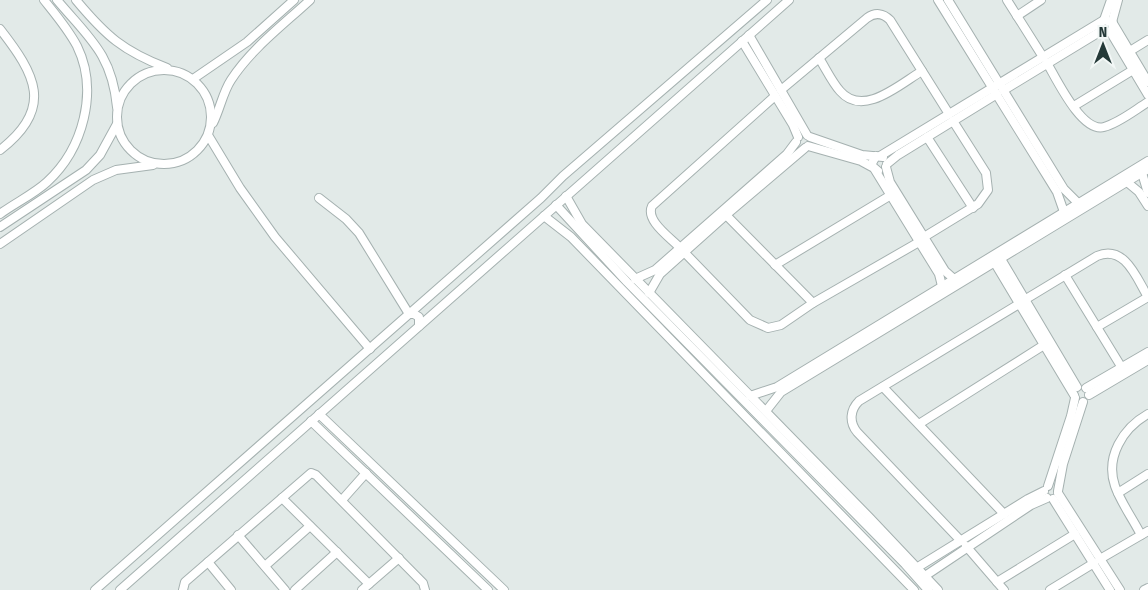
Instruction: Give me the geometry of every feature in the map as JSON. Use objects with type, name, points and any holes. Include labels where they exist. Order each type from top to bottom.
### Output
[{"type":"street","points":[[0,214],[46,183],[61,168],[72,152],[82,128],[86,109],[87,83],[78,47],[64,25],[44,0]]},
{"type":"street","points":[[57,0],[106,60],[113,79],[117,124],[120,136],[131,151],[146,161],[159,164]]},
{"type":"street","points":[[76,0],[117,44],[143,59],[193,79],[208,99],[212,117],[209,132],[240,188],[275,237],[370,349]]},
{"type":"street","points":[[193,79],[247,42],[294,0]]},
{"type":"street","points":[[0,244],[93,180],[116,170],[177,163],[188,158],[202,146],[230,82],[237,71],[264,42],[310,0]]},
{"type":"street","points":[[95,590],[194,505],[563,176],[766,0]]},
{"type":"street","points":[[120,590],[789,0]]},
{"type":"street","points":[[938,0],[954,18],[1028,138],[1058,192],[1064,212]]},
{"type":"street","points":[[948,0],[954,18]]},
{"type":"street","points":[[1007,0],[1086,124],[1098,128],[1110,124],[1148,102]]},
{"type":"street","points":[[1017,16],[1041,0]]},
{"type":"street","points":[[1111,0],[1108,24],[1148,95]]},
{"type":"street","points":[[1045,60],[1101,31],[1108,24],[1118,0]]},
{"type":"street","points":[[882,14],[890,20],[988,179],[986,196],[973,208],[813,303],[781,325],[768,328],[761,327],[750,320],[652,219],[650,212],[652,206],[819,58],[871,15],[882,14]]},
{"type":"street","points":[[1108,24],[1130,52],[1148,82]]},
{"type":"street","points":[[954,279],[945,271],[922,240],[873,169],[871,162],[878,156],[951,117],[1108,24]]},
{"type":"street","points":[[0,29],[27,66],[33,81],[34,93],[31,112],[26,122],[16,137],[0,150]]},
{"type":"street","points":[[749,35],[793,125],[798,146],[861,161],[880,171],[951,117]]},
{"type":"street","points":[[1130,52],[1148,40]]},
{"type":"street","points":[[635,279],[650,273],[682,250],[811,142],[742,41]]},
{"type":"street","points":[[819,58],[839,91],[845,96],[860,102],[875,99],[922,71]]},
{"type":"street","points":[[117,112],[126,89],[140,76],[158,70],[176,71]]},
{"type":"street","points":[[1074,106],[1133,70]]},
{"type":"street","points":[[671,84],[673,92],[681,95]]},
{"type":"street","points":[[650,102],[657,106],[660,114]]},
{"type":"street","points":[[0,227],[93,163],[117,124]]},
{"type":"street","points":[[649,293],[657,278],[682,250],[787,154],[797,140],[808,136],[862,155],[884,158],[890,182],[922,240],[940,277],[942,286]]},
{"type":"street","points":[[927,136],[973,208]]},
{"type":"street","points":[[1028,138],[1064,189],[1082,204]]},
{"type":"street","points":[[766,410],[781,392],[1148,161]]},
{"type":"street","points":[[750,396],[777,387],[942,286],[995,259],[1064,212],[1127,182],[1145,171],[1148,193]]},
{"type":"street","points":[[68,182],[76,192]]},
{"type":"street","points":[[1127,182],[1139,192],[1148,206]]},
{"type":"street","points":[[775,265],[891,195]]},
{"type":"street","points":[[566,196],[582,224],[750,396],[766,410],[938,590]]},
{"type":"street","points":[[319,198],[346,219],[359,233],[409,314],[418,316],[419,326]]},
{"type":"street","points":[[556,205],[614,269],[928,590]]},
{"type":"street","points":[[726,215],[813,303]]},
{"type":"street","points":[[544,216],[570,237],[914,590]]},
{"type":"street","points":[[1004,590],[964,543],[854,428],[851,419],[855,405],[1097,256],[1106,253],[1116,254],[1127,263],[1148,297],[1097,327]]},
{"type":"street","points":[[995,259],[1077,388],[1088,392],[1148,360]]},
{"type":"street","points":[[1065,275],[1122,368]]},
{"type":"street","points":[[432,294],[435,303],[442,305]]},
{"type":"street","points":[[1022,302],[1074,397],[1083,402]]},
{"type":"street","points":[[919,424],[1044,345]]},
{"type":"street","points":[[918,567],[1052,493],[1088,392],[1148,352]]},
{"type":"street","points":[[883,387],[1004,514]]},
{"type":"street","points":[[1077,388],[1052,493],[1075,534],[1120,590]]},
{"type":"street","points":[[732,402],[739,396]]},
{"type":"street","points":[[319,414],[504,590]]},
{"type":"street","points":[[1050,590],[1145,533],[1118,493],[1112,470],[1117,445],[1128,428],[1148,414]]},
{"type":"street","points":[[311,421],[488,590]]},
{"type":"street","points":[[286,423],[298,434]]},
{"type":"street","points":[[184,590],[185,582],[308,475],[313,473],[423,582],[424,590]]},
{"type":"street","points":[[342,500],[366,474]]},
{"type":"street","points":[[1118,493],[1148,474]]},
{"type":"street","points":[[925,576],[964,543],[1004,514],[1052,493]]},
{"type":"street","points":[[1052,493],[1097,561],[1110,590]]},
{"type":"street","points":[[282,498],[368,584]]},
{"type":"street","points":[[194,505],[204,516]]},
{"type":"street","points":[[265,566],[310,526]]},
{"type":"street","points":[[997,582],[1075,534]]},
{"type":"street","points":[[238,535],[285,590]]},
{"type":"street","points":[[295,590],[337,552]]},
{"type":"street","points":[[362,590],[399,558]]},
{"type":"street","points":[[208,562],[231,590]]},
{"type":"street","points":[[1144,590],[1148,588]]}]
